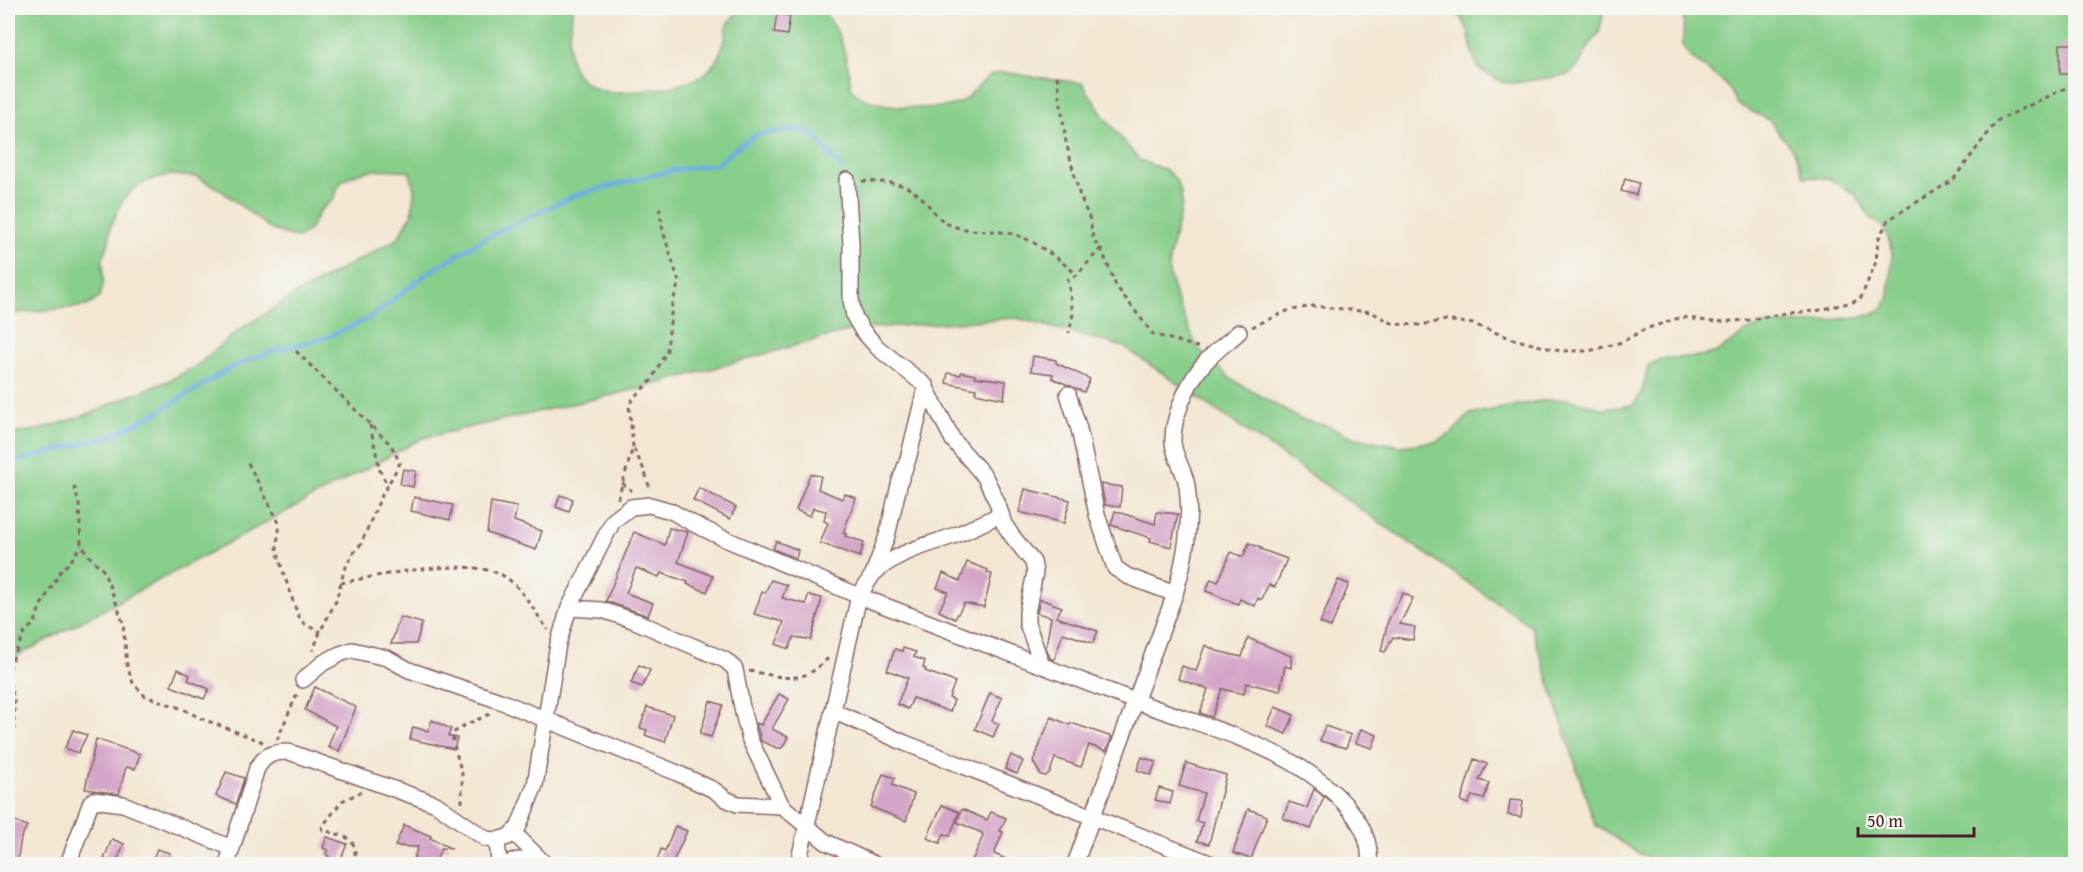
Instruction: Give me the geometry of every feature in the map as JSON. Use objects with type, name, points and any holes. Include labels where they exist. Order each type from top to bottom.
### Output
[{"type":"street","points":[[847,180],[851,300],[854,316],[862,330],[878,348],[925,385],[953,440],[985,477],[1002,514],[1004,524],[1035,566],[1027,623],[1042,665]]},
{"type":"street","points":[[1075,864],[1175,594],[1185,561],[1189,522],[1187,484],[1173,445],[1173,430],[1178,409],[1202,366],[1239,332]]},
{"type":"street","points":[[798,864],[848,636],[859,596],[873,573],[887,536],[926,388]]},
{"type":"street","points":[[1068,394],[1079,429],[1097,515],[1116,568],[1127,576],[1175,594]]},
{"type":"street","points":[[227,864],[257,768],[263,759],[273,752],[289,752],[436,804],[486,839],[497,840],[508,837],[518,828],[535,785],[558,644],[569,608],[613,521],[632,507],[650,505],[671,511],[723,538],[859,596],[1248,741],[1296,765],[1329,788],[1348,808],[1365,833],[1370,855],[1369,864]]},
{"type":"street","points":[[873,573],[902,553],[959,534],[1002,514]]},
{"type":"street","points":[[569,608],[602,610],[635,621],[725,660],[735,669],[750,740],[782,806],[826,842],[874,864]]},
{"type":"street","points":[[303,680],[323,663],[352,650],[387,658],[409,670],[510,705],[684,776],[737,804],[782,806]]},
{"type":"street","points":[[833,711],[905,743],[1212,864]]},
{"type":"street","points":[[68,864],[91,802],[99,800],[123,804],[232,848]]},
{"type":"street","points":[[513,832],[545,864]]},
{"type":"street","points":[[497,840],[499,864]]},
{"type":"street","points":[[507,864],[524,859],[545,864]]},
{"type":"path","points":[[1057,76],[1066,142],[1079,193],[1090,220],[1094,242],[1101,248],[1116,286],[1153,334],[1197,347],[1209,344]]},
{"type":"path","points":[[1239,332],[1287,311],[1312,306],[1371,312],[1394,324],[1421,325],[1446,320],[1473,324],[1513,339],[1560,351],[1589,351],[1622,342],[1645,329],[1682,317],[1713,321],[1749,321],[1786,313],[1816,311],[1860,300],[1876,262],[1878,240],[1888,220],[1953,180],[1997,122],[2076,83]]},
{"type":"path","points":[[847,180],[902,184],[923,199],[948,224],[980,231],[1016,235],[1059,258],[1077,275]]},
{"type":"path","points":[[650,505],[651,492],[645,472],[633,447],[629,405],[651,381],[667,350],[672,305],[680,282],[663,231],[659,205]]},
{"type":"path","points":[[1069,333],[1073,314],[1068,279],[1077,275],[1101,248]]},
{"type":"path","points":[[74,486],[79,506],[81,544],[103,570],[112,591],[123,623],[127,665],[133,682],[145,696],[261,741],[273,752],[320,632],[336,601],[344,571],[361,544],[376,508],[400,464],[391,445],[296,351]]},
{"type":"path","points":[[370,425],[380,471],[388,486]]},
{"type":"path","points":[[613,521],[633,447]]},
{"type":"path","points":[[248,464],[279,523],[280,533],[276,547],[296,613],[302,622],[320,632]]},
{"type":"path","points":[[8,748],[14,729],[14,700],[8,675],[14,655],[25,632],[35,622],[40,607],[60,572],[71,561],[81,544]]},
{"type":"path","points":[[341,583],[403,571],[476,567],[494,571],[510,580],[558,644]]},
{"type":"path","points":[[735,669],[780,677],[794,678],[808,675],[821,666],[848,636]]},
{"type":"path","points":[[461,820],[462,774],[453,733],[465,725],[510,705]]},
{"type":"path","points":[[354,864],[356,853],[352,840],[323,830],[323,824],[342,801],[384,785]]},
{"type":"green space","points":[[8,8],[573,8],[569,44],[571,63],[575,71],[582,80],[592,86],[615,92],[642,91],[671,86],[696,79],[704,74],[717,59],[722,49],[727,26],[741,8],[819,8],[838,34],[853,90],[863,98],[875,102],[924,108],[952,105],[961,102],[988,77],[1000,73],[1082,83],[1104,117],[1139,160],[1166,170],[1176,180],[1181,192],[1182,205],[1169,258],[1169,273],[1176,298],[1197,347],[1231,379],[1302,420],[1328,426],[1355,438],[1401,446],[1438,441],[1451,434],[1470,414],[1540,401],[1567,399],[1605,409],[1633,405],[1642,392],[1648,366],[1660,359],[1703,356],[1717,352],[1749,330],[1761,326],[1802,324],[1872,315],[1884,307],[1889,296],[1892,255],[1883,227],[1871,218],[1855,194],[1828,178],[1804,177],[1795,153],[1769,120],[1737,104],[1723,82],[1690,57],[1683,47],[1684,8],[2075,8],[2075,864],[1656,864],[1595,825],[1531,626],[1124,347],[1017,318],[855,329],[638,389],[423,438],[8,661],[8,435],[42,429],[100,410],[168,381],[196,366],[239,330],[298,293],[397,239],[412,215],[414,189],[410,172],[373,170],[354,175],[339,185],[334,198],[320,211],[309,230],[297,238],[272,230],[218,188],[196,177],[170,175],[156,178],[141,184],[122,202],[110,228],[109,243],[103,258],[103,286],[99,298],[87,306],[8,314]]},
{"type":"green space","points":[[1448,8],[1604,8],[1599,34],[1590,44],[1579,65],[1568,75],[1513,83],[1501,82],[1479,69],[1473,55],[1468,30],[1462,19]]},
{"type":"building","points":[[777,14],[790,16],[787,35],[774,33]]},
{"type":"building","points":[[2060,44],[2074,44],[2074,74],[2060,74]]},
{"type":"building","points":[[1625,179],[1639,183],[1636,195],[1621,191]]},
{"type":"building","points":[[1033,356],[1056,360],[1056,363],[1090,379],[1084,392],[1052,378],[1053,374],[1031,371]]},
{"type":"building","points":[[961,372],[975,375],[975,377],[1006,381],[1004,399],[975,393],[976,389],[946,383],[948,373],[961,375]]},
{"type":"building","points":[[403,469],[416,471],[413,487],[400,484]]},
{"type":"building","points":[[810,474],[821,476],[818,489],[842,499],[845,494],[856,498],[843,533],[846,534],[845,536],[864,542],[860,557],[820,543],[828,523],[824,521],[826,511],[813,508],[810,516],[796,510]]},
{"type":"building","points":[[1101,484],[1122,487],[1120,507],[1105,505]]},
{"type":"building","points":[[699,488],[736,507],[730,519],[693,500]]},
{"type":"building","points":[[1025,489],[1070,500],[1064,523],[1019,512]]},
{"type":"building","points":[[560,495],[573,499],[569,512],[556,507]]},
{"type":"building","points":[[414,497],[453,505],[450,520],[411,511]]},
{"type":"building","points":[[491,502],[517,507],[514,521],[542,531],[536,550],[487,533]]},
{"type":"building","points":[[1115,511],[1155,524],[1157,512],[1178,514],[1171,547],[1111,525]]},
{"type":"building","points":[[669,528],[688,532],[678,562],[713,576],[707,592],[687,584],[688,582],[661,573],[659,577],[636,568],[626,593],[653,603],[648,616],[606,601],[634,532],[665,545]]},
{"type":"building","points":[[776,541],[798,550],[796,558],[773,549]]},
{"type":"building","points":[[1249,543],[1287,559],[1275,587],[1269,585],[1262,600],[1258,598],[1255,606],[1240,599],[1238,604],[1206,591],[1211,579],[1218,582],[1231,552],[1243,557]]},
{"type":"building","points":[[967,562],[988,570],[987,573],[992,574],[984,607],[964,603],[955,619],[939,611],[948,592],[937,588],[943,573],[960,581]]},
{"type":"building","points":[[771,580],[787,585],[782,598],[806,604],[808,595],[822,598],[811,640],[794,637],[789,649],[776,644],[784,622],[754,614],[762,592],[765,593]]},
{"type":"building","points":[[1338,580],[1349,584],[1331,627],[1320,623]]},
{"type":"building","points":[[1403,593],[1413,598],[1400,624],[1415,627],[1413,640],[1393,637],[1385,652],[1381,651],[1388,621]]},
{"type":"building","points":[[1040,599],[1062,607],[1056,617],[1098,631],[1093,643],[1063,633],[1054,660],[1050,658],[1046,647],[1051,617],[1037,613]]},
{"type":"building","points":[[400,617],[422,623],[416,644],[391,644]]},
{"type":"building","points":[[1248,638],[1291,656],[1291,668],[1285,666],[1280,691],[1246,683],[1244,694],[1222,689],[1212,717],[1200,713],[1208,689],[1178,679],[1182,666],[1196,671],[1205,645],[1217,651],[1242,657]]},
{"type":"building","points":[[903,648],[916,652],[914,657],[925,661],[923,668],[926,669],[925,671],[955,682],[949,698],[954,700],[950,712],[913,698],[908,709],[897,704],[908,678],[887,670],[895,649],[902,651]]},
{"type":"building","points":[[639,665],[650,670],[642,687],[631,683]]},
{"type":"building","points":[[178,669],[190,675],[188,680],[209,689],[204,699],[171,686]]},
{"type":"building","points":[[315,687],[356,707],[339,751],[328,747],[336,726],[305,710]]},
{"type":"building","points":[[990,693],[1002,698],[992,721],[999,724],[993,737],[975,729]]},
{"type":"building","points":[[779,694],[789,699],[772,729],[788,737],[782,748],[761,741],[756,723],[761,725]]},
{"type":"building","points":[[710,701],[723,705],[711,737],[700,734]]},
{"type":"building","points":[[647,707],[673,715],[665,742],[645,735],[647,730],[640,728]]},
{"type":"building","points":[[1275,707],[1294,715],[1286,734],[1267,726]]},
{"type":"building","points":[[1051,717],[1112,737],[1106,751],[1089,745],[1081,767],[1055,758],[1050,772],[1046,776],[1041,775],[1033,762]]},
{"type":"building","points":[[432,720],[451,729],[448,736],[457,738],[454,749],[410,739],[413,727],[428,731]]},
{"type":"building","points":[[1325,726],[1351,735],[1346,748],[1320,741]]},
{"type":"building","points":[[1361,729],[1377,735],[1372,748],[1356,743]]},
{"type":"building","points":[[73,730],[87,735],[78,753],[65,748]]},
{"type":"building","points":[[96,739],[140,754],[135,769],[126,767],[119,794],[85,789]]},
{"type":"building","points":[[1011,755],[1023,761],[1017,774],[1005,769]]},
{"type":"building","points":[[1142,757],[1156,762],[1151,775],[1137,770]]},
{"type":"building","points":[[1474,759],[1487,764],[1479,780],[1489,783],[1484,799],[1472,796],[1468,804],[1461,801]]},
{"type":"building","points":[[1186,763],[1226,775],[1209,844],[1197,841],[1203,823],[1196,821],[1204,793],[1179,786]]},
{"type":"building","points":[[226,772],[244,778],[236,804],[216,796]]},
{"type":"building","points":[[883,774],[895,778],[892,785],[914,794],[906,821],[871,807]]},
{"type":"building","points":[[1159,788],[1173,792],[1170,804],[1155,800]]},
{"type":"building","points":[[1314,789],[1324,797],[1311,829],[1283,818],[1289,802],[1307,808]]},
{"type":"building","points":[[1510,800],[1523,801],[1521,817],[1508,815]]},
{"type":"building","points":[[942,805],[959,812],[950,836],[944,834],[940,843],[927,838]]},
{"type":"building","points":[[962,809],[987,820],[991,812],[1006,818],[994,854],[1018,864],[981,864],[972,861],[983,836],[982,833],[957,822]]},
{"type":"building","points":[[1248,809],[1267,816],[1251,859],[1233,853]]},
{"type":"building","points":[[15,821],[27,826],[21,838],[17,864],[8,864],[8,839]]},
{"type":"building","points":[[404,825],[431,836],[430,838],[452,849],[441,848],[435,864],[412,864],[418,847],[395,846]]},
{"type":"building","points":[[675,826],[687,831],[672,864],[657,861],[661,849],[665,851]]},
{"type":"building","points":[[327,837],[347,844],[339,864],[328,860],[329,856],[326,854],[328,850],[323,848]]},
{"type":"building","points":[[112,839],[124,844],[116,863],[104,859]]},
{"type":"building","points":[[157,849],[170,853],[166,864],[151,864]]},
{"type":"waterway","points":[[8,463],[109,437],[158,412],[234,366],[276,350],[325,338],[368,319],[428,273],[483,239],[576,195],[674,170],[717,164],[737,147],[758,134],[801,129],[815,136],[842,169]]}]
